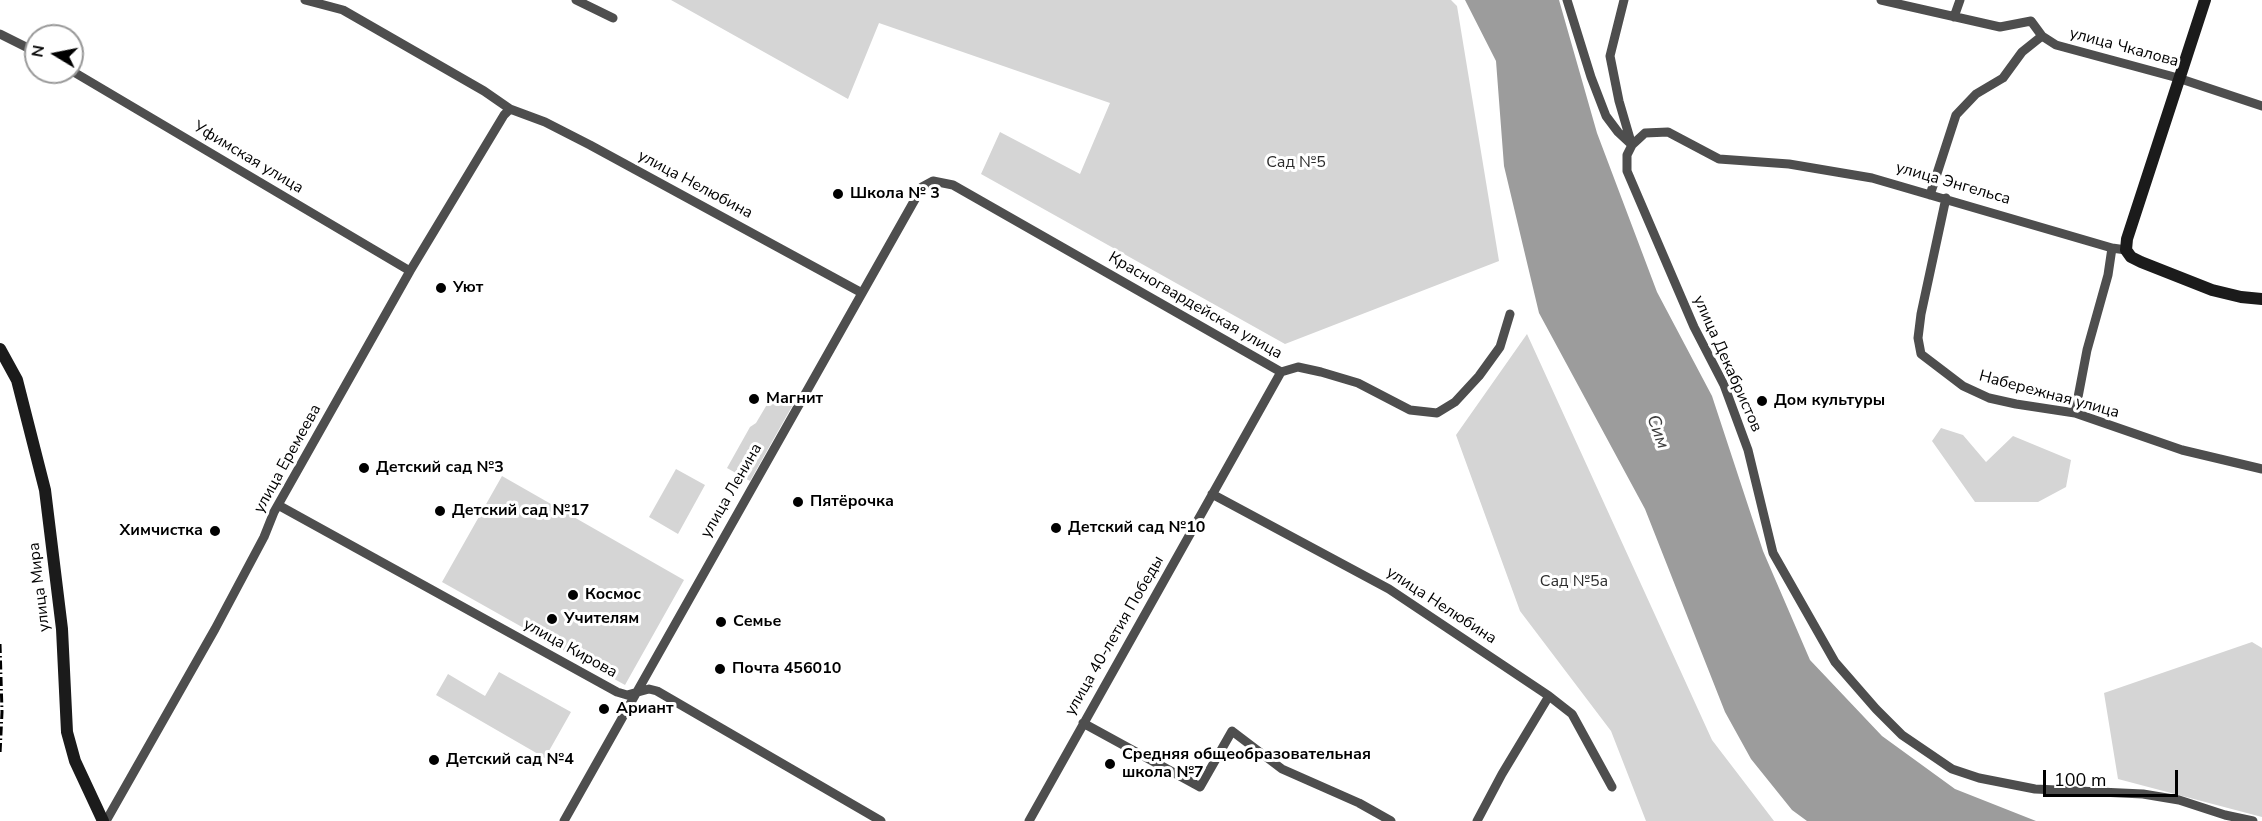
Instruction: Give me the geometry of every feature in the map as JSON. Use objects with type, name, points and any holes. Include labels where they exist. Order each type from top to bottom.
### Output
[{"type":"street","name":"улица Нелюбина","points":[[304,0],[343,10],[483,91],[507,112],[544,122],[862,293]]},
{"type":"street","points":[[343,10],[347,0]]},
{"type":"street","points":[[576,0],[613,18]]},
{"type":"street","points":[[1567,0],[1591,78],[1606,116],[1632,145]]},
{"type":"street","points":[[1624,0],[1610,56],[1619,101],[1632,145]]},
{"type":"street","name":"улица Чкалова","points":[[1881,0],[2000,27],[2031,21],[2042,36],[2056,45],[2178,78],[2262,106]]},
{"type":"street","points":[[1954,16],[1960,0]]},
{"type":"street","points":[[2126,250],[2127,239],[2205,0]]},
{"type":"street","points":[[0,34],[24,46]]},
{"type":"street","points":[[1930,195],[1956,115],[1976,94],[2003,78],[2022,52],[2042,36]]},
{"type":"street","name":"Уфимская улица","points":[[84,78],[410,271]]},
{"type":"street","name":"улица Еремеева","points":[[104,821],[215,629],[264,537],[278,505],[410,271],[507,112]]},
{"type":"street","name":"улица Энгельса","points":[[1632,145],[1645,133],[1668,132],[1719,159],[1789,164],[1872,178],[2112,248],[2126,250],[2131,257],[2141,262],[2212,290],[2262,299]]},
{"type":"street","name":"улица Декабристов","points":[[1632,145],[1627,155],[1627,171],[1694,327],[1724,385],[1748,450],[1773,553],[1835,662],[1876,708],[1902,735],[1952,769],[1979,778],[2035,789],[2143,794],[2179,800],[2225,815],[2253,821]]},
{"type":"street","name":"улица Ленина","points":[[564,821],[922,187],[933,181]]},
{"type":"street","name":"Красногвардейская улица","points":[[933,181],[953,185],[1281,372],[1298,367],[1321,372],[1358,383],[1410,410],[1437,413],[1455,402],[1500,347],[1510,314]]},
{"type":"street","name":"Набережная улица","points":[[1946,198],[1921,314],[1918,338],[1921,354],[1963,387],[1989,398],[2075,413],[2182,450],[2262,469]]},
{"type":"street","points":[[2075,413],[2087,350],[2108,275],[2112,248]]},
{"type":"street","name":"улица Мира","points":[[0,350],[17,380],[45,490],[62,628],[68,732],[75,761],[104,821]]},
{"type":"street","name":"улица 40-летия Победы","points":[[1029,821],[1281,372]]},
{"type":"street","name":"улица Нелюбина","points":[[1212,494],[1389,589],[1549,696],[1572,714],[1612,787]]},
{"type":"street","name":"улица Кирова","points":[[278,505],[617,692],[627,695],[650,689],[657,691],[880,821]]},
{"type":"street","points":[[1477,821],[1549,696]]},
{"type":"street","points":[[1083,723],[1200,787],[1232,732],[1282,770],[1359,803],[1391,821]]},
{"type":"green space","name":"Сад №5","points":[[671,0],[1451,0],[1457,6],[1499,261],[1285,344],[981,174],[1000,132],[1080,174],[1110,103],[879,23],[848,99]]},
{"type":"green space","name":"Сад №5а","points":[[1527,334],[1712,740],[1774,821],[1646,821],[1611,731],[1520,611],[1456,435]]},
{"type":"green space","points":[[775,391],[795,401],[750,481],[727,468],[750,427],[756,423]]},
{"type":"green space","points":[[1941,428],[1963,435],[1986,462],[2013,436],[2071,460],[2066,487],[2038,502],[1975,502],[1932,441]]},
{"type":"green space","points":[[676,469],[705,485],[678,534],[649,517]]},
{"type":"green space","points":[[502,476],[684,580],[625,685],[442,582]]},
{"type":"green space","points":[[2252,642],[2262,648],[2262,817],[2118,779],[2104,693]]},
{"type":"green space","points":[[499,672],[571,712],[545,758],[436,695],[448,674],[485,696]]},
{"type":"water","name":"Сим","points":[[1465,0],[1559,0],[1597,133],[1657,292],[1712,396],[1763,551],[1810,660],[1882,736],[1955,789],[2036,821],[1807,821],[1792,810],[1751,759],[1725,712],[1645,509],[1539,313],[1504,166],[1496,61]]},
{"type":"railway","points":[[0,644],[2,712],[0,754]]},
{"type":"place","name":"Школа № 3","points":[[838,194]]},
{"type":"place","name":"Уют","points":[[441,288]]},
{"type":"place","name":"Магнит","points":[[754,399]]},
{"type":"place","name":"Дом культуры","points":[[1762,401]]},
{"type":"place","name":"Детский сад №3","points":[[364,468]]},
{"type":"place","name":"Пятёрочка","points":[[798,502]]},
{"type":"place","name":"Детский сад №17","points":[[440,511]]},
{"type":"place","name":"Детский сад №10","points":[[1056,528]]},
{"type":"place","name":"Химчистка","points":[[215,531]]},
{"type":"place","name":"Космос","points":[[573,595]]},
{"type":"place","name":"Учителям","points":[[552,619]]},
{"type":"place","name":"Семье","points":[[721,622]]},
{"type":"place","name":"Почта 456010","points":[[720,669]]},
{"type":"place","name":"Ариант","points":[[604,709]]},
{"type":"place","name":"Детский сад №4","points":[[434,760]]},
{"type":"place","name":"Средняя общеобразовательная школа №7","points":[[1110,764]]}]
